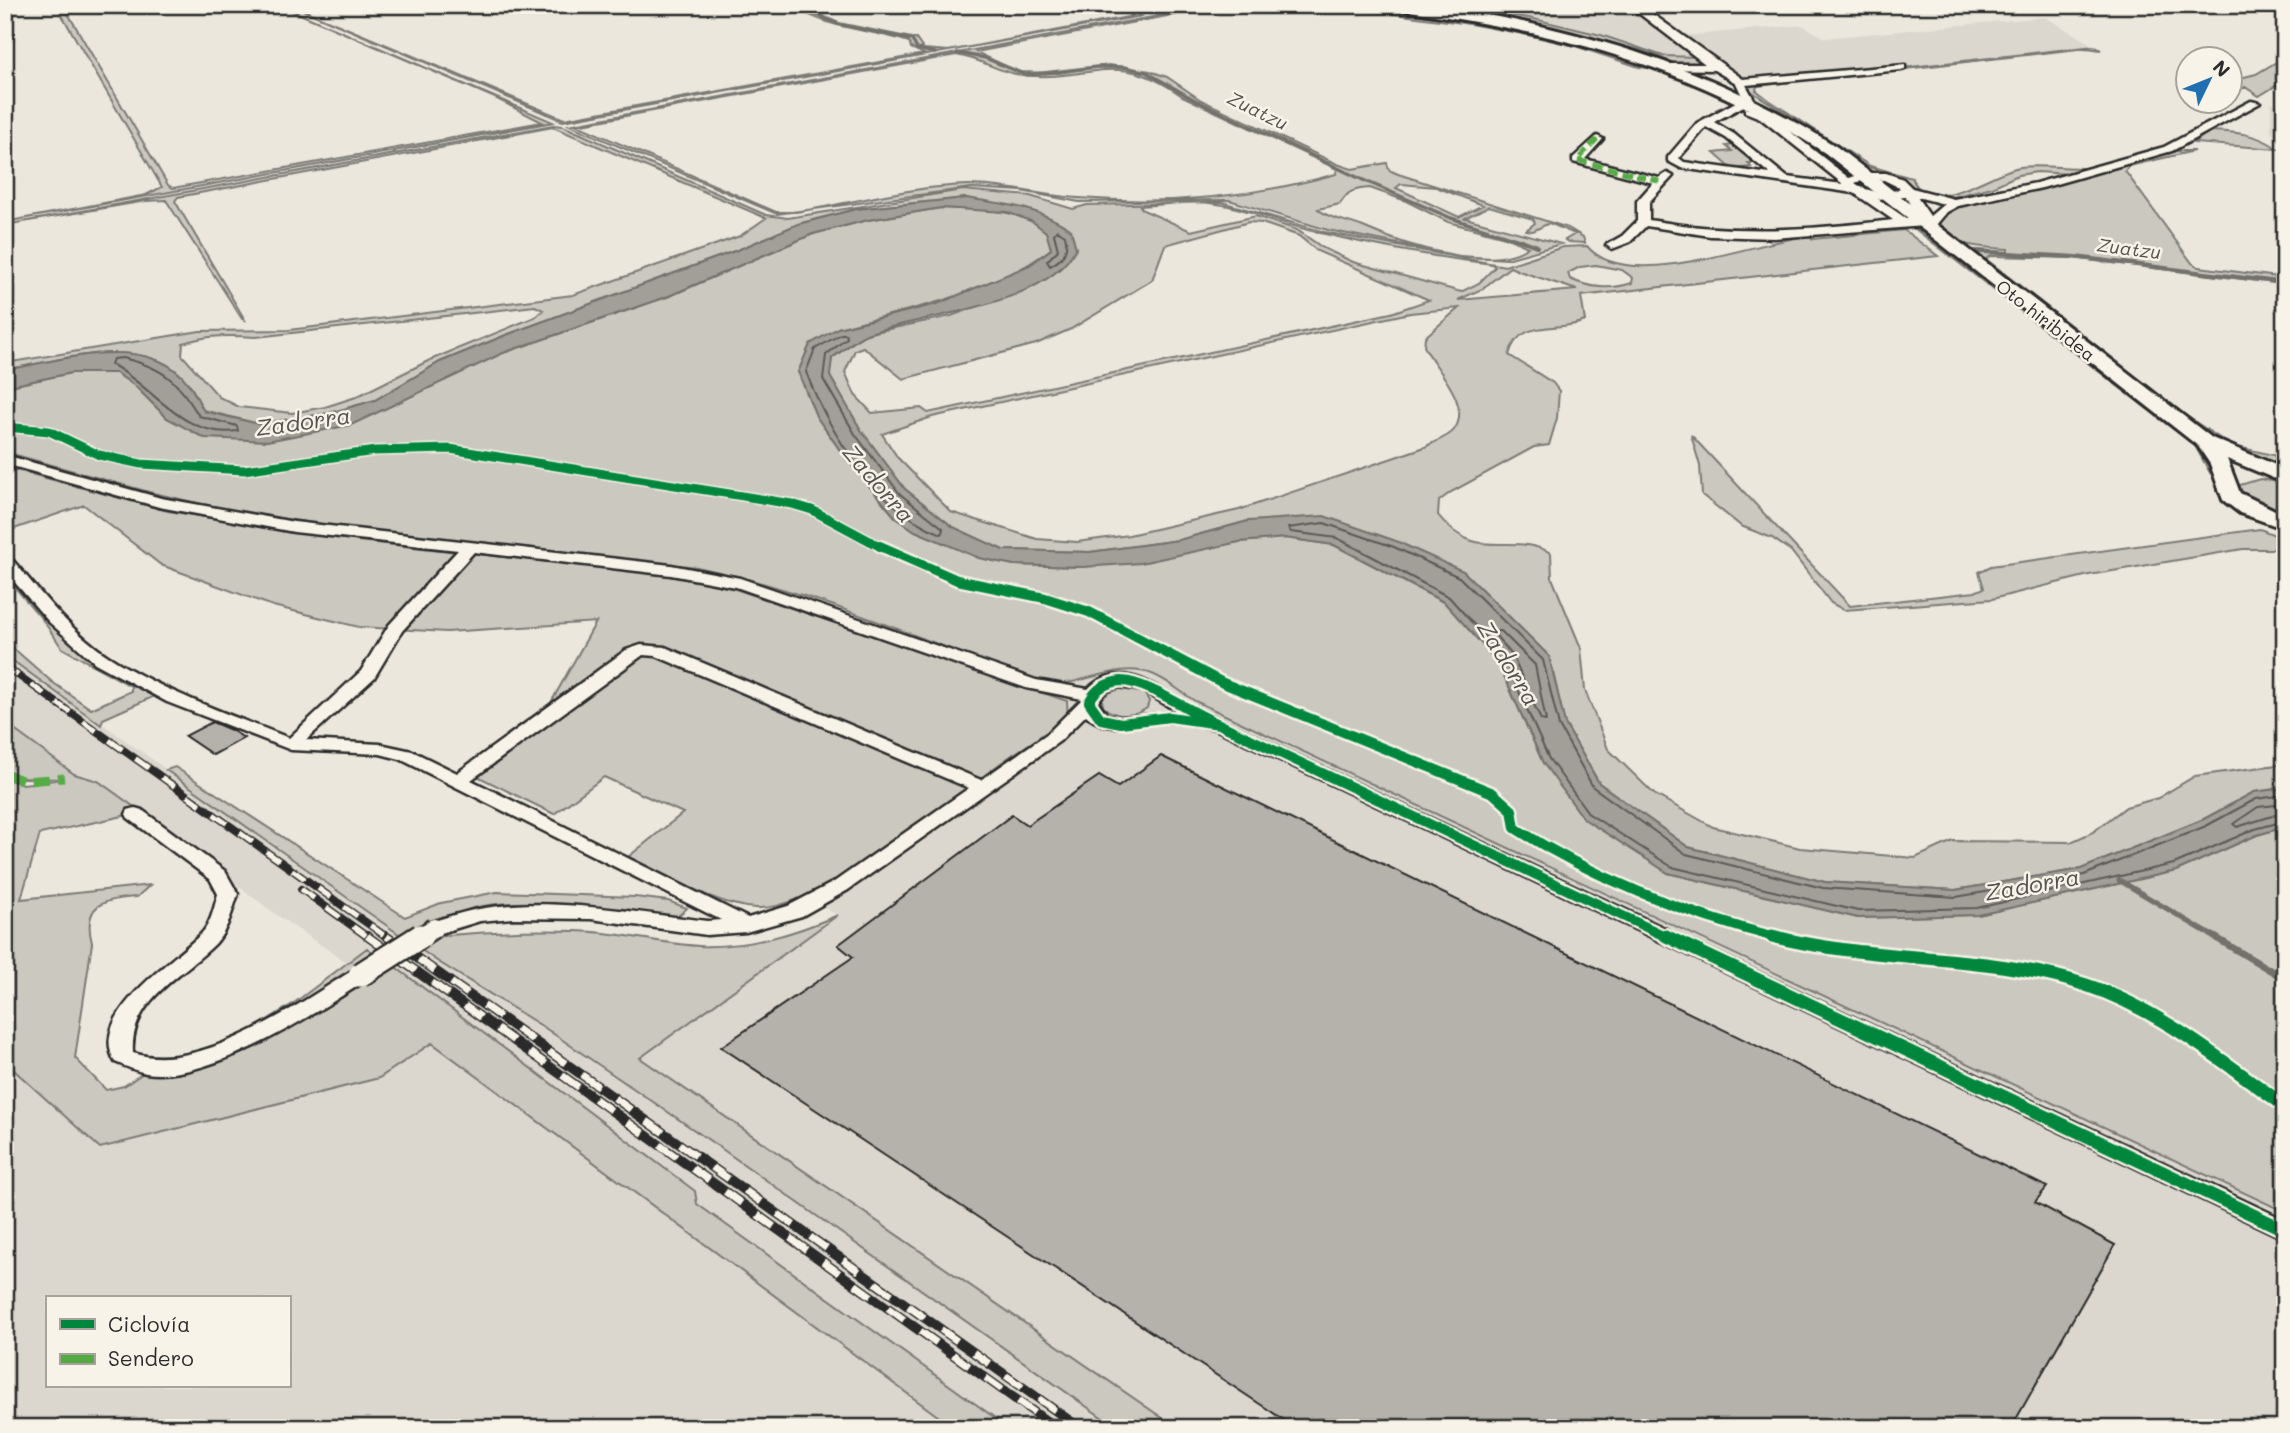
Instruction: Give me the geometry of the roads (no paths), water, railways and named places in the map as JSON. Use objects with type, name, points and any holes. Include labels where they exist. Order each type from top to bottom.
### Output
[{"type":"street","name":"Oto hiribidea","points":[[1396,5],[1539,29],[1696,72],[1744,103],[1817,140],[1857,183],[1922,226],[2205,442],[2279,475]]},
{"type":"street","points":[[1633,5],[1740,83],[1744,103],[1706,122],[1672,159],[1686,167],[1784,180],[1857,183]]},
{"type":"street","points":[[1696,72],[1716,66]]},
{"type":"street","points":[[1722,87],[1901,67]]},
{"type":"street","points":[[1643,222],[1691,233],[1785,237],[1836,230],[1922,226],[1954,203],[2038,186],[2168,149],[2255,103]]},
{"type":"street","points":[[1706,122],[1730,135],[1784,180]]},
{"type":"street","points":[[1597,139],[1577,160],[1662,182]]},
{"type":"street","points":[[1612,246],[1626,239],[1643,222],[1643,201],[1669,175],[1686,167]]},
{"type":"street","name":"Oto hiribidea","points":[[1857,183],[1888,177],[1898,181],[1906,190],[1954,203]]},
{"type":"street","name":"Oto hiribidea","points":[[1857,183],[1888,196],[1922,226]]},
{"type":"street","points":[[1888,196],[1906,190],[1922,226]]},
{"type":"street","name":"Oto hiribidea","points":[[2205,442],[2227,481],[2226,489],[2230,496],[2285,523]]},
{"type":"street","points":[[5,459],[159,502],[294,527],[468,549],[671,570],[740,583],[1032,684],[1090,699]]},
{"type":"street","name":"Oto hiribidea","points":[[2227,481],[2250,472],[2279,475]]},
{"type":"street","name":"Oto hiribidea","points":[[2261,513],[2285,517]]},
{"type":"street","points":[[290,745],[368,674],[394,629],[468,549]]},
{"type":"street","points":[[5,561],[55,619],[101,659],[173,698],[290,745],[380,749],[405,755],[747,925]]},
{"type":"street","points":[[458,781],[632,654],[649,650],[659,651],[983,787]]},
{"type":"street","points":[[135,814],[218,875],[229,894],[210,937],[174,964],[135,1007],[123,1031],[120,1045],[123,1057],[133,1063],[151,1066],[233,1047],[288,1019],[434,929],[480,915],[543,911],[591,914],[681,927],[747,925],[814,902],[1054,737],[1098,689],[1120,682],[1144,685],[1160,696],[2285,1230]]},
{"type":"street","points":[[1145,720],[1159,709],[1160,696]]},
{"type":"street","points":[[1090,699],[1095,714],[1112,722]]},
{"type":"street","points":[[1054,737],[1112,722],[1165,716],[1219,724]]},
{"type":"water","name":"Zadorra","points":[[966,198],[1021,208],[1047,216],[1071,230],[1076,248],[1061,268],[1039,284],[1012,296],[863,336],[832,358],[830,376],[861,430],[905,489],[953,527],[1003,550],[1090,552],[1179,540],[1248,521],[1324,516],[1396,541],[1463,571],[1549,656],[1565,724],[1599,783],[1688,847],[1825,882],[1955,890],[2081,869],[2204,819],[2254,792],[2285,788],[2285,827],[2257,835],[2176,871],[1978,915],[1858,918],[1668,873],[1584,819],[1543,763],[1498,662],[1444,602],[1334,545],[1285,538],[1239,542],[1141,563],[1083,567],[1014,565],[979,558],[915,531],[896,518],[844,456],[816,416],[798,372],[810,344],[838,328],[937,304],[1030,265],[1051,249],[1046,232],[1033,222],[1007,212],[941,208],[868,220],[813,234],[669,296],[503,353],[351,425],[267,441],[204,438],[167,418],[135,386],[116,373],[71,373],[5,387],[5,370],[76,356],[126,353],[149,357],[170,366],[187,382],[204,411],[259,424],[330,413],[375,400],[440,362],[506,335],[740,249],[798,224],[856,209]]},
{"type":"waterway","name":"Zuatzu","points":[[795,5],[837,24],[912,40],[917,49],[935,53]]},
{"type":"waterway","name":"Zuatzu","points":[[957,53],[985,58],[1026,75],[1097,67],[1124,67],[1146,72],[1195,100],[1363,180],[1451,218],[1525,242]]},
{"type":"waterway","name":"Zuatzu","points":[[1521,240],[1537,246]]},
{"type":"waterway","name":"Zuatzu","points":[[1969,251],[2074,257],[2285,283]]},
{"type":"waterway","points":[[2119,880],[2216,938]]},
{"type":"waterway","points":[[2213,936],[2285,979]]},
{"type":"railway","points":[[5,666],[388,938]]},
{"type":"railway","points":[[301,889],[369,938]]},
{"type":"railway","points":[[367,936],[1056,1428]]},
{"type":"railway","points":[[386,936],[1080,1428]]}]
